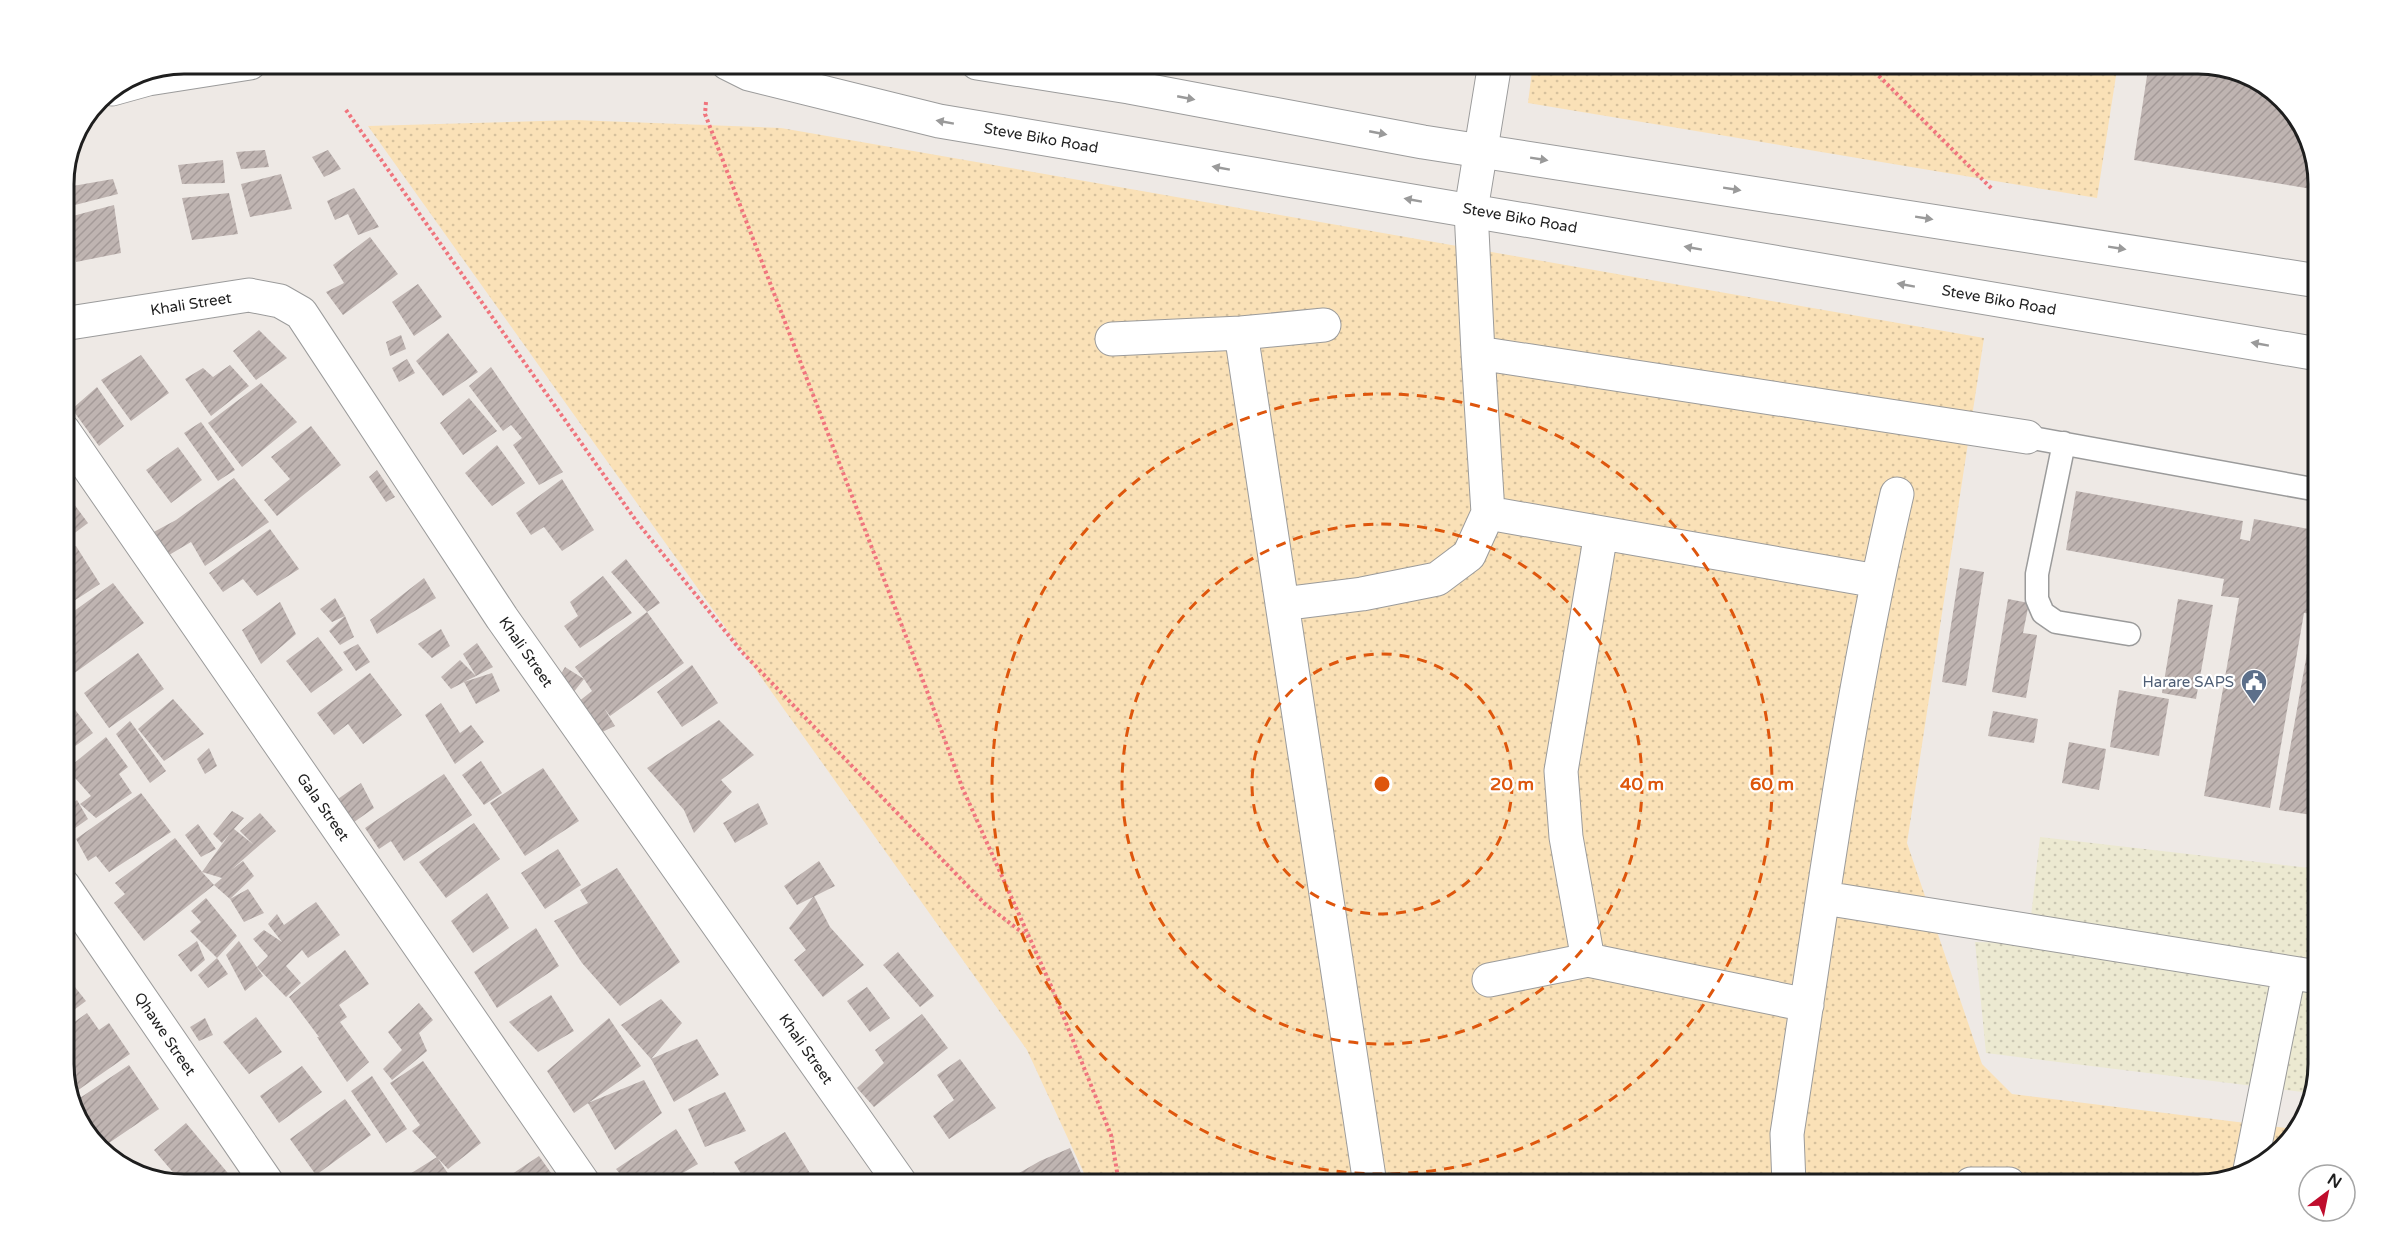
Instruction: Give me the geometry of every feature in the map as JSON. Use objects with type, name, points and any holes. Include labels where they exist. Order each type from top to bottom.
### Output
[{"type":"street","points":[[150,79],[180,74]]},
{"type":"street","name":"Steve Biko Road","points":[[749,74],[939,121],[2307,352]]},
{"type":"street","points":[[1046,74],[1129,87],[1423,142],[2307,279]]},
{"type":"street","points":[[1282,604],[1362,594],[1437,579],[1469,555],[1488,513],[1471,210],[1493,74]]},
{"type":"street","name":"Khali Street","points":[[74,322],[249,295],[280,301],[301,314],[502,618],[894,1174]]},
{"type":"street","points":[[1112,339],[1241,333],[1324,325]]},
{"type":"street","points":[[1241,333],[1368,1174]]},
{"type":"street","points":[[1478,353],[2027,437]]},
{"type":"street","name":"Gala Street","points":[[74,445],[577,1174]]},
{"type":"street","points":[[1789,1174],[1787,1134],[1845,758],[1877,581],[1898,494]]},
{"type":"street","points":[[1488,513],[1877,581]]},
{"type":"street","points":[[1588,960],[1566,837],[1561,771],[1601,532]]},
{"type":"street","points":[[1824,898],[2303,975],[2253,1158]]},
{"type":"street","name":"Qhawe Street","points":[[74,901],[261,1174]]},
{"type":"street","points":[[1489,980],[1588,960],[1807,1005]]},
{"type":"lane","points":[[2027,437],[2307,488]]},
{"type":"lane","points":[[2064,443],[2037,574],[2037,599],[2043,613],[2056,622],[2129,634]]},
{"type":"path","points":[[1877,74],[1993,190]]},
{"type":"path","points":[[706,102],[705,114],[962,787],[1030,938],[1111,1135],[1117,1174]]},
{"type":"path","points":[[346,110],[637,522],[742,652],[985,904],[1030,938]]},
{"type":"shaded area","points":[[2040,837],[2308,868],[2308,1064],[2304,1092],[1986,1053],[1975,942],[2028,943]]},
{"type":"sand","points":[[1532,74],[2116,74],[2097,198],[1528,103]]},
{"type":"sand","points":[[575,120],[781,128],[1984,338],[1907,843],[1982,1064],[2012,1094],[2286,1128],[2264,1151],[2252,1159],[2226,1170],[2198,1174],[1084,1174],[1027,1050],[368,126]]},
{"type":"building","points":[[2147,74],[2212,74],[2240,82],[2259,92],[2280,111],[2289,122],[2302,148],[2307,188],[2134,160]]},
{"type":"building","points":[[265,150],[269,167],[241,169],[236,152]]},
{"type":"building","points":[[328,150],[341,169],[324,177],[312,157]]},
{"type":"building","points":[[223,160],[225,183],[182,184],[178,165]]},
{"type":"building","points":[[281,174],[292,209],[250,217],[241,184]]},
{"type":"building","points":[[113,179],[118,194],[74,205],[74,186]]},
{"type":"building","points":[[354,188],[379,227],[358,235],[348,214],[335,220],[327,201]]},
{"type":"building","points":[[229,193],[238,234],[192,240],[182,198]]},
{"type":"building","points":[[114,205],[121,253],[76,262],[74,216]]},
{"type":"building","points":[[370,237],[398,274],[343,315],[326,292],[344,283],[333,265]]},
{"type":"building","points":[[418,284],[442,317],[414,336],[392,302]]},
{"type":"building","points":[[259,330],[287,358],[256,380],[233,351]]},
{"type":"building","points":[[448,333],[478,372],[443,396],[416,361]]},
{"type":"building","points":[[401,335],[406,349],[390,356],[386,342]]},
{"type":"building","points":[[141,355],[169,393],[131,421],[101,380]]},
{"type":"building","points":[[407,359],[415,373],[399,382],[392,368]]},
{"type":"building","points":[[230,365],[249,386],[211,416],[185,379],[203,368],[213,377]]},
{"type":"building","points":[[491,367],[563,472],[539,485],[513,445],[522,438],[511,425],[503,431],[469,386]]},
{"type":"building","points":[[261,383],[297,422],[242,467],[208,423]]},
{"type":"building","points":[[97,387],[124,426],[99,446],[74,412],[74,407]]},
{"type":"building","points":[[469,398],[497,431],[463,455],[440,423]]},
{"type":"building","points":[[201,422],[235,470],[218,481],[184,433]]},
{"type":"building","points":[[311,426],[341,465],[277,516],[264,500],[290,479],[271,457]]},
{"type":"building","points":[[497,445],[525,483],[492,506],[465,473]]},
{"type":"building","points":[[178,447],[202,480],[171,503],[146,470]]},
{"type":"building","points":[[377,470],[395,497],[386,502],[369,477]]},
{"type":"building","points":[[234,478],[269,522],[205,566],[191,542],[164,558],[150,534],[176,520]]},
{"type":"building","points":[[562,479],[594,530],[562,551],[544,527],[531,535],[516,513]]},
{"type":"building","name":"Harare SAPS","points":[[2076,491],[2243,521],[2240,539],[2250,541],[2254,519],[2307,529],[2307,613],[2304,613],[2270,808],[2204,796],[2239,598],[2221,596],[2224,579],[2066,550]]},
{"type":"building","points":[[74,504],[88,523],[74,534]]},
{"type":"building","points":[[270,529],[299,569],[257,596],[243,579],[223,592],[209,573]]},
{"type":"building","points":[[76,546],[100,584],[74,601],[74,547]]},
{"type":"building","points":[[626,559],[660,603],[647,612],[611,572]]},
{"type":"building","points":[[1960,568],[1984,572],[1966,686],[1942,682]]},
{"type":"building","points":[[603,576],[632,613],[580,648],[564,626],[578,616],[570,602]]},
{"type":"building","points":[[424,578],[436,598],[377,634],[370,620]]},
{"type":"building","points":[[113,583],[144,623],[74,673],[74,611]]},
{"type":"building","points":[[335,598],[345,616],[332,622],[320,609]]},
{"type":"building","points":[[2008,599],[2029,603],[2023,633],[2037,635],[2026,698],[1992,692]]},
{"type":"building","points":[[2178,599],[2213,605],[2196,699],[2162,693]]},
{"type":"building","points":[[280,602],[296,634],[261,664],[242,630]]},
{"type":"building","points":[[647,612],[684,663],[610,716],[604,708],[615,726],[600,733],[578,702],[592,691],[575,667]]},
{"type":"building","points":[[345,616],[354,637],[340,645],[329,631]]},
{"type":"building","points":[[441,629],[450,646],[432,658],[418,644]]},
{"type":"building","points":[[318,637],[343,670],[311,693],[286,661]]},
{"type":"building","points":[[477,643],[493,667],[476,676],[463,654]]},
{"type":"building","points":[[358,644],[370,662],[356,671],[343,652]]},
{"type":"building","name":"Harare SAPS","points":[[2308,650],[2308,814],[2279,810]]},
{"type":"building","points":[[138,653],[164,689],[109,728],[84,693]]},
{"type":"building","points":[[460,660],[476,676],[451,689],[441,677]]},
{"type":"building","points":[[692,665],[718,703],[682,727],[657,692]]},
{"type":"building","points":[[565,667],[584,679],[573,693],[560,676]]},
{"type":"building","points":[[370,673],[402,715],[363,744],[348,724],[334,735],[317,713]]},
{"type":"building","points":[[492,673],[500,691],[476,704],[464,682]]},
{"type":"building","points":[[2119,690],[2169,699],[2159,756],[2110,747]]},
{"type":"building","points":[[173,699],[204,734],[164,761],[138,729]]},
{"type":"building","points":[[441,703],[460,733],[471,725],[484,742],[455,764],[425,715]]},
{"type":"building","points":[[74,708],[93,733],[74,747]]},
{"type":"building","points":[[1993,711],[2038,719],[2034,743],[1988,736]]},
{"type":"building","points":[[719,720],[754,755],[721,780],[732,792],[694,833],[684,810],[647,768]]},
{"type":"building","points":[[130,721],[166,771],[150,783],[116,734]]},
{"type":"building","points":[[106,737],[128,767],[119,774],[132,793],[96,818],[80,804],[91,796],[74,777],[74,763]]},
{"type":"building","points":[[2069,742],[2106,749],[2099,790],[2062,783]]},
{"type":"building","points":[[209,748],[217,766],[205,774],[197,759]]},
{"type":"building","points":[[481,761],[502,793],[484,805],[462,775]]},
{"type":"building","points":[[543,768],[579,821],[525,856],[490,803]]},
{"type":"building","points":[[444,774],[472,815],[404,861],[391,841],[379,849],[365,828]]},
{"type":"building","points":[[361,783],[374,808],[347,827],[332,803]]},
{"type":"building","points":[[141,793],[171,832],[109,872],[96,856],[88,861],[76,839]]},
{"type":"building","points":[[77,800],[88,819],[74,829],[74,802]]},
{"type":"building","points":[[758,803],[768,824],[735,843],[723,823]]},
{"type":"building","points":[[232,811],[244,818],[234,829],[254,845],[240,831],[260,813],[276,831],[231,870],[243,861],[254,876],[230,899],[214,885],[222,878],[202,872],[231,832],[222,843],[213,834]]},
{"type":"building","points":[[474,823],[500,859],[446,898],[419,862]]},
{"type":"building","points":[[198,824],[216,849],[201,857],[185,835]]},
{"type":"building","points":[[175,838],[214,885],[144,941],[114,903],[125,894],[115,883]]},
{"type":"building","points":[[558,849],[581,885],[545,909],[521,873]]},
{"type":"building","points":[[819,861],[835,886],[797,905],[784,886]]},
{"type":"building","points":[[617,868],[680,962],[620,1006],[582,963],[554,921],[588,903],[580,890]]},
{"type":"building","points":[[248,889],[264,913],[244,922],[230,899]]},
{"type":"building","points":[[487,893],[509,928],[473,953],[451,921]]},
{"type":"building","points":[[814,896],[830,927],[864,965],[823,997],[794,960],[806,950],[789,928]]},
{"type":"building","points":[[206,898],[237,936],[217,958],[190,931],[201,922],[191,911]]},
{"type":"building","points":[[316,902],[340,935],[308,958],[302,950],[286,966],[301,983],[286,997],[257,967],[268,956],[253,939],[264,930],[282,942],[268,924],[277,914],[284,925]]},
{"type":"building","points":[[536,928],[559,966],[497,1008],[474,972]]},
{"type":"building","points":[[197,941],[205,960],[191,972],[178,955]]},
{"type":"building","points":[[239,941],[263,976],[245,991],[226,955]]},
{"type":"building","points":[[345,950],[369,984],[339,1005],[347,1017],[340,1022],[369,1062],[347,1082],[317,1037],[319,1037],[289,997]]},
{"type":"building","points":[[898,952],[934,996],[920,1007],[883,965]]},
{"type":"building","points":[[217,958],[228,974],[208,988],[198,975]]},
{"type":"building","points":[[74,986],[86,1001],[74,1010]]},
{"type":"building","points":[[867,987],[890,1018],[870,1032],[847,1001]]},
{"type":"building","points":[[551,995],[574,1031],[538,1052],[509,1022]]},
{"type":"building","points":[[661,999],[682,1023],[651,1059],[621,1025]]},
{"type":"building","points":[[419,1003],[433,1020],[419,1033],[427,1051],[392,1080],[383,1069],[402,1050],[388,1032]]},
{"type":"building","points":[[87,1013],[99,1030],[109,1023],[130,1054],[77,1091],[74,1071],[74,1022]]},
{"type":"building","points":[[922,1014],[948,1048],[874,1107],[857,1088],[884,1063],[875,1050]]},
{"type":"building","points":[[256,1017],[282,1052],[249,1074],[223,1042]]},
{"type":"building","points":[[205,1018],[213,1035],[199,1041],[190,1027]]},
{"type":"building","points":[[609,1018],[641,1066],[574,1113],[547,1071]]},
{"type":"building","points":[[697,1039],[719,1075],[674,1102],[651,1059]]},
{"type":"building","points":[[960,1059],[996,1108],[949,1139],[933,1116],[954,1100],[937,1075]]},
{"type":"building","points":[[423,1061],[481,1143],[448,1169],[412,1131],[420,1125],[390,1083]]},
{"type":"building","points":[[129,1065],[159,1109],[108,1143],[92,1125],[79,1099]]},
{"type":"building","points":[[302,1066],[322,1092],[279,1123],[260,1096]]},
{"type":"building","points":[[372,1076],[407,1129],[386,1143],[351,1091]]},
{"type":"building","points":[[644,1080],[662,1113],[615,1150],[588,1103]]},
{"type":"building","points":[[725,1092],[746,1131],[705,1147],[688,1109]]},
{"type":"building","points":[[345,1099],[371,1135],[317,1174],[290,1139]]},
{"type":"building","points":[[186,1123],[229,1174],[174,1173],[154,1150]]},
{"type":"building","points":[[676,1129],[698,1164],[681,1174],[620,1174],[616,1169]]},
{"type":"building","points":[[785,1132],[810,1174],[741,1174],[734,1162]]},
{"type":"building","points":[[1070,1148],[1081,1174],[1017,1174]]},
{"type":"building","points":[[539,1156],[552,1174],[512,1174]]},
{"type":"building","points":[[437,1157],[448,1174],[410,1174]]},
{"type":"place","name":"Harare SAPS","points":[[2254,705]]}]
